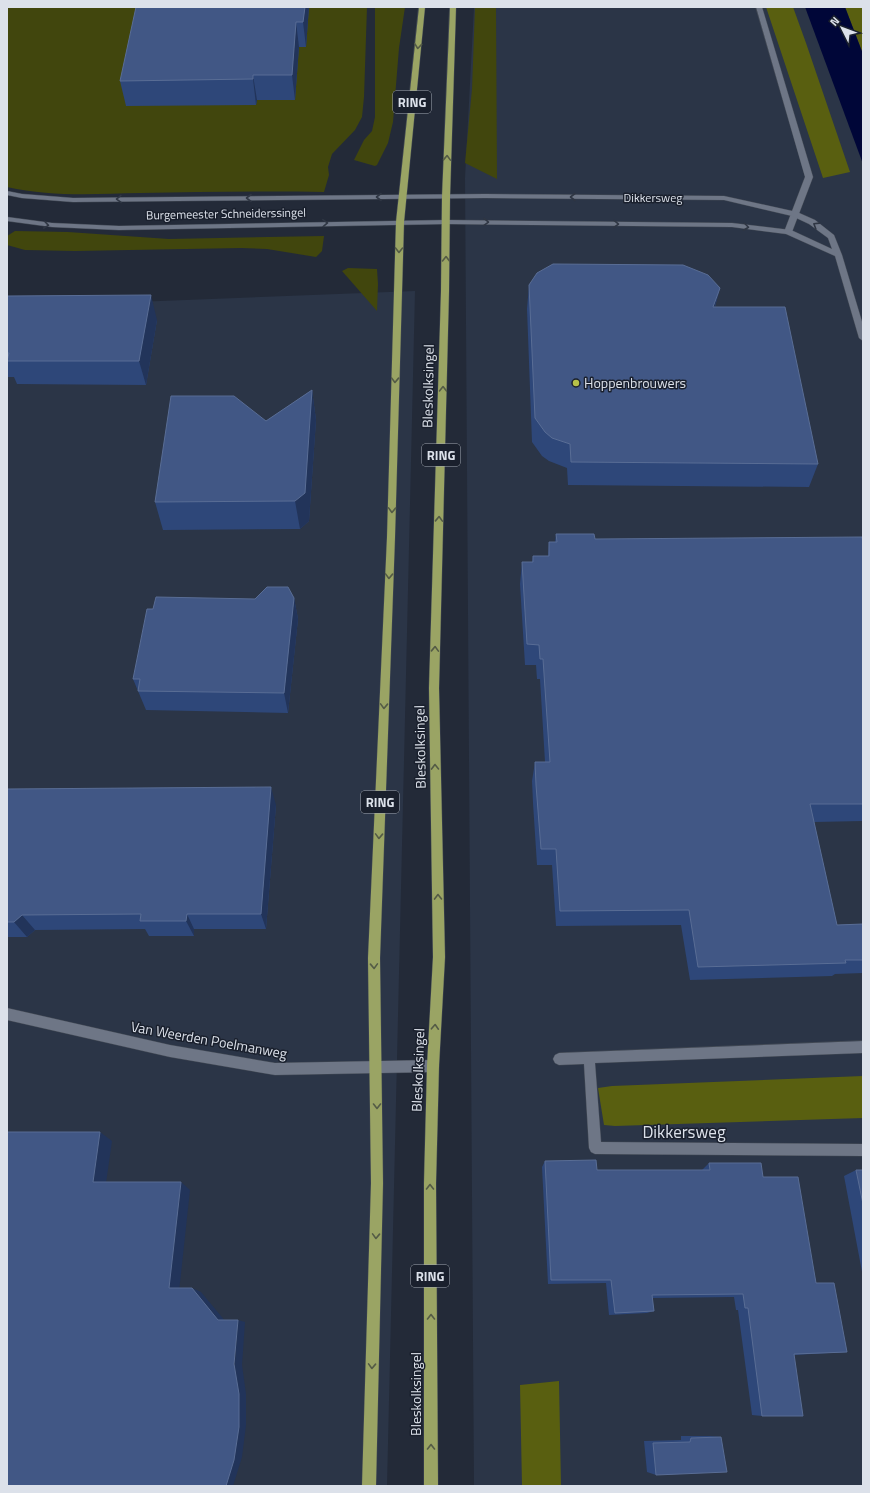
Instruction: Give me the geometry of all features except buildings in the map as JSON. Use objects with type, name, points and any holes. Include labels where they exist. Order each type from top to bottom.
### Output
[{"type":"main road","name":"RING","points":[[369,1486],[377,1183],[374,958],[391,537],[400,222],[422,7]]},
{"type":"main road","name":"Bleskolksingel","points":[[431,1486],[430,1183],[433,1066],[439,957],[434,688],[447,222],[446,197],[453,7]]},
{"type":"street","points":[[759,7],[809,177],[788,232]]},
{"type":"street","name":"Burgemeester Schneiderssingel","points":[[7,193],[22,196],[73,200],[446,197]]},
{"type":"street","name":"Dikkersweg","points":[[446,197],[724,198],[794,214],[812,222],[832,237],[863,338]]},
{"type":"street","name":"Burgemeester Schneiderssingel","points":[[7,219],[52,225],[118,228],[447,222]]},
{"type":"street","name":"Dikkersweg","points":[[447,222],[732,225],[788,232],[838,255]]},
{"type":"street","name":"Van Weerden Poelmanweg","points":[[7,1014],[170,1051],[275,1069],[433,1066]]},
{"type":"street","points":[[559,1059],[863,1047]]},
{"type":"street","name":"Dikkersweg","points":[[589,1058],[595,1148],[863,1150]]},
{"type":"shaded area","points":[[474,7],[853,7],[863,32],[863,1486],[474,1486],[465,178]]},
{"type":"shaded area","points":[[805,7],[845,7],[863,54],[863,164]]},
{"type":"shaded area","points":[[415,291],[387,1486],[7,1486],[7,307]]},
{"type":"green space","points":[[7,7],[367,7],[362,117],[355,130],[332,154],[328,167],[329,175],[324,192],[57,194],[7,187]]},
{"type":"green space","points":[[375,7],[405,7],[399,48],[393,122],[388,143],[377,165],[375,166],[354,160],[364,140],[372,131],[375,117]]},
{"type":"green space","points":[[475,7],[496,7],[497,179],[465,163],[472,89]]},
{"type":"green space","points":[[766,7],[793,7],[850,172],[823,178]]},
{"type":"green space","points":[[845,7],[863,7],[863,54]]},
{"type":"green space","points":[[15,231],[68,232],[169,239],[324,236],[322,251],[316,257],[267,249],[241,248],[75,251],[25,250],[7,245],[7,236]]},
{"type":"green space","points":[[348,268],[377,269],[377,311],[342,271]]},
{"type":"green space","points":[[863,1076],[863,1118],[615,1126],[604,1125],[598,1088],[612,1086]]},
{"type":"green space","points":[[559,1381],[561,1486],[522,1486],[520,1385]]},
{"type":"place","name":"Hoppenbrouwers","points":[[576,383]]}]
